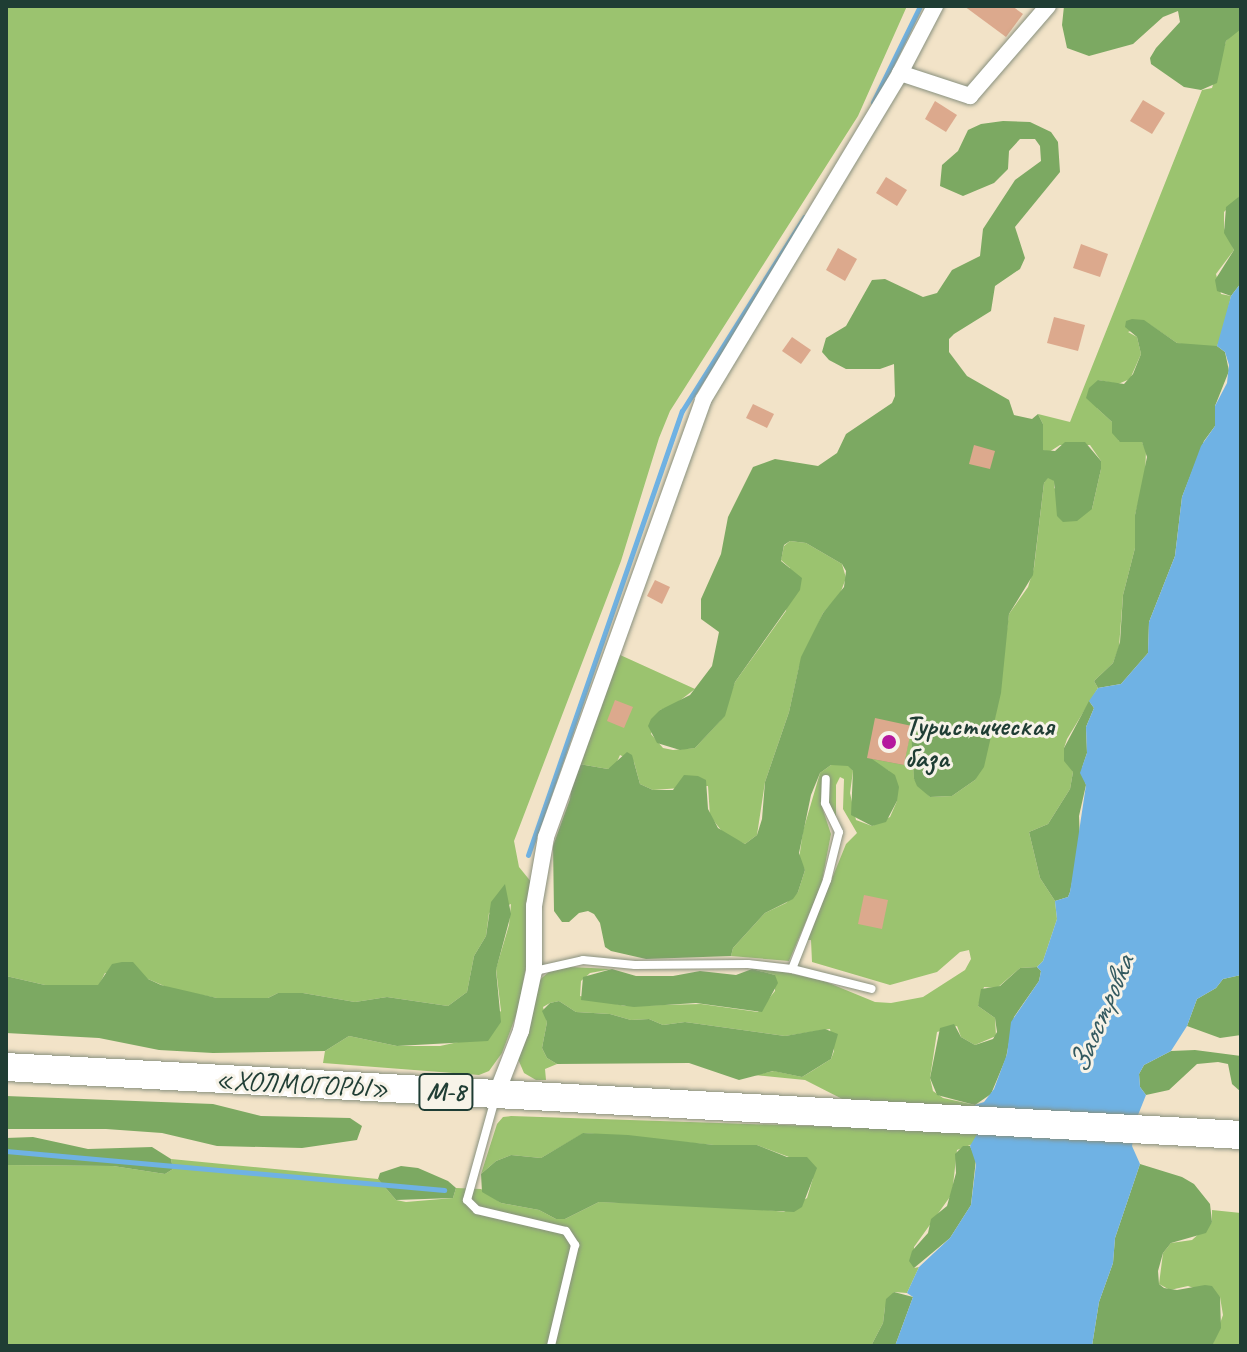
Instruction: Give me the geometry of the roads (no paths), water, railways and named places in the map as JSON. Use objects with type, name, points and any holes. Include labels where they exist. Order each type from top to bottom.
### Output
[{"type":"highway","name":"«ХОЛМОГОРЫ»","points":[[6,1067],[1241,1135]]},
{"type":"street","points":[[496,1095],[521,1031],[534,971],[534,906],[546,837],[703,400],[900,73],[935,6]]},
{"type":"street","points":[[900,73],[970,96],[1048,6]]},
{"type":"lane","points":[[792,969],[827,880],[839,832],[825,803],[826,779]]},
{"type":"lane","points":[[534,971],[583,960],[635,965],[748,964],[792,969],[872,989]]},
{"type":"lane","points":[[496,1095],[467,1200],[477,1210],[566,1231],[575,1245],[551,1346]]},
{"type":"water","name":"Заостровка","points":[[1241,283],[1241,975],[1223,979],[1216,988],[1197,999],[1187,1026],[1171,1051],[1144,1065],[1139,1074],[1140,1087],[1146,1095],[1138,1115],[1132,1146],[1140,1164],[1115,1238],[1113,1263],[1099,1302],[1092,1346],[895,1346],[913,1297],[907,1293],[919,1267],[950,1238],[971,1205],[976,1164],[970,1146],[977,1134],[975,1105],[984,1102],[994,1089],[1007,1054],[1011,1022],[1039,981],[1041,971],[1037,967],[1043,961],[1057,919],[1055,901],[1068,897],[1070,892],[1086,785],[1080,773],[1087,753],[1086,727],[1094,708],[1089,701],[1098,688],[1121,684],[1148,653],[1149,622],[1175,556],[1182,497],[1201,446],[1215,426],[1215,406],[1227,383],[1229,365],[1225,352],[1217,346],[1231,296]]},
{"type":"waterway","points":[[873,102],[920,6]]},
{"type":"waterway","points":[[528,855],[682,411],[804,217]]},
{"type":"waterway","points":[[6,1151],[444,1190]]},
{"type":"place","name":"Туристическая база","points":[[889,742]]}]
